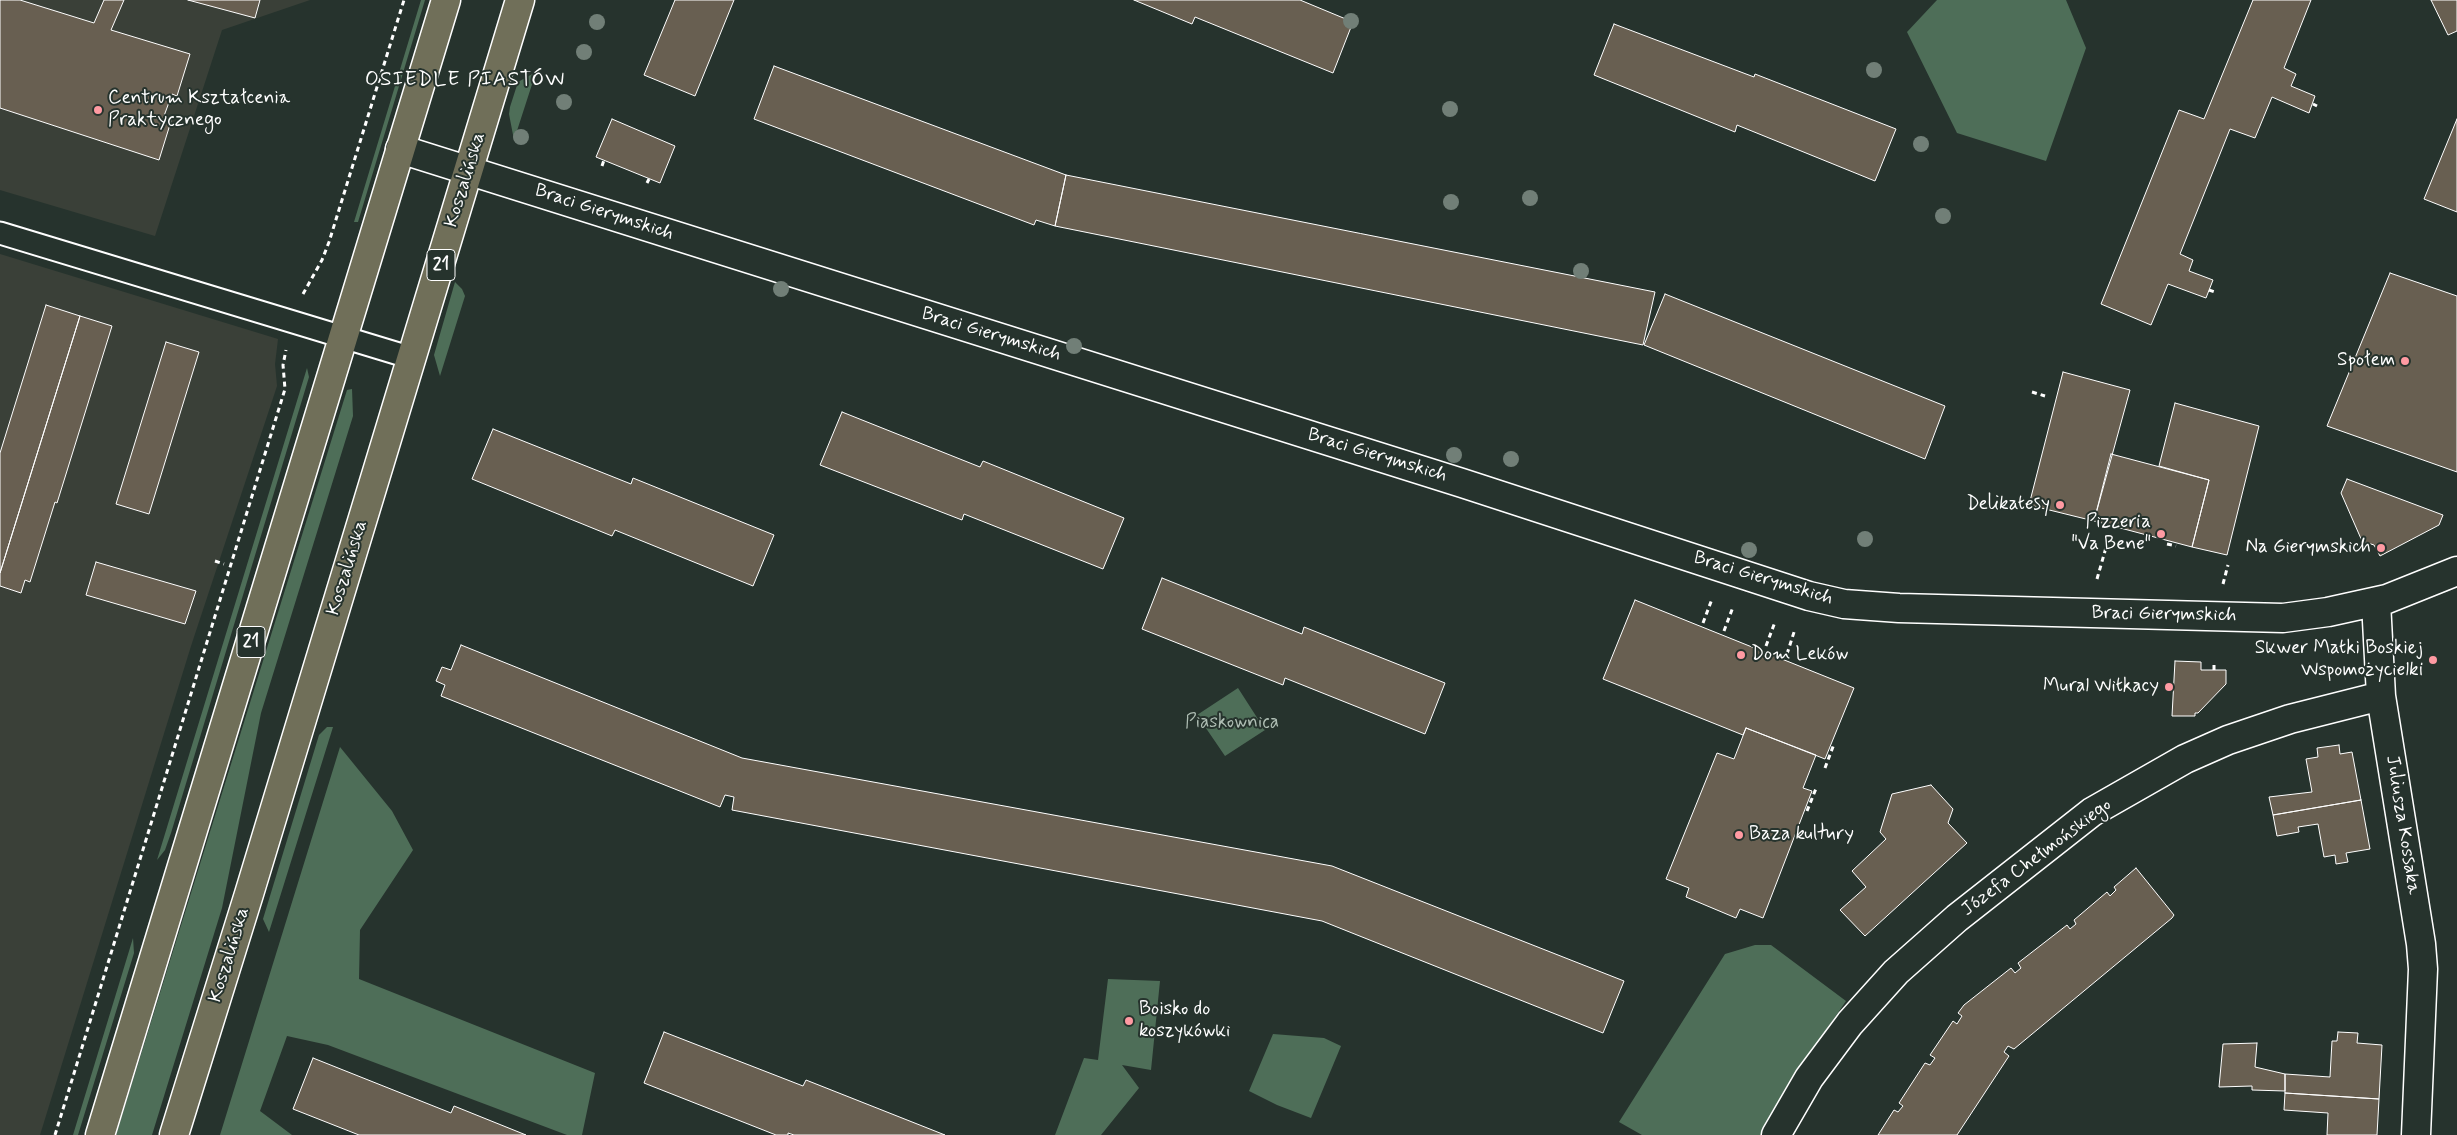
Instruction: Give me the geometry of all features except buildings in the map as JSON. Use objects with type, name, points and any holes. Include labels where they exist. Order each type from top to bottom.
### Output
[{"type":"main road","name":"21","points":[[100,1135],[446,0]]},
{"type":"main road","name":"Koszalińska","points":[[174,1135],[520,0]]},
{"type":"street","name":"Braci Gierymskich","points":[[400,149],[1415,468],[1825,600],[1844,604],[1899,608],[2283,618],[2304,616],[2376,602]]},
{"type":"street","points":[[2376,602],[2415,589],[2457,571]]},
{"type":"street","name":"Juliusza Kossaka","points":[[2376,602],[2381,696],[2421,944],[2423,969],[2416,1135]]},
{"type":"street","name":"Józefa Chełmońskiego","points":[[1776,1135],[1808,1078],[1850,1023],[1896,972],[1958,918],[2092,812],[2185,759],[2228,740],[2290,718],[2381,696]]},
{"type":"lane","points":[[0,233],[412,358]]},
{"type":"path","points":[[301,298],[322,260],[329,242],[404,0]]},
{"type":"path","points":[[602,166],[604,160]]},
{"type":"path","points":[[647,183],[649,179]]},
{"type":"path","points":[[2209,290],[2215,292]]},
{"type":"path","points":[[55,1135],[285,389],[283,365],[287,344]]},
{"type":"path","points":[[2032,392],[2045,396]]},
{"type":"path","points":[[2094,588],[2109,537]]},
{"type":"path","points":[[2167,544],[2176,546]]},
{"type":"path","points":[[215,562],[224,564]]},
{"type":"path","points":[[2221,593],[2228,565]]},
{"type":"path","points":[[1703,623],[1712,598]]},
{"type":"path","points":[[1724,631],[1733,607]]},
{"type":"path","points":[[1766,646],[1775,622]]},
{"type":"path","points":[[1787,654],[1795,629]]},
{"type":"path","points":[[2214,661],[2214,670]]},
{"type":"path","points":[[1825,768],[1834,744]]},
{"type":"path","points":[[1807,811],[1818,786]]},
{"type":"shaded area","name":"Centrum Kształcenia Praktycznego","points":[[0,0],[310,0],[222,30],[155,236],[0,190]]},
{"type":"shaded area","points":[[0,254],[278,339],[275,364],[277,386],[191,646],[40,1135],[0,1135]]},
{"type":"green space","points":[[421,0],[425,0],[358,222],[354,222]]},
{"type":"green space","points":[[1937,0],[2066,0],[2086,48],[2046,161],[1957,133],[1907,32]]},
{"type":"green space","points":[[536,72],[514,140],[509,114],[518,82]]},
{"type":"green space","points":[[455,282],[462,289],[465,296],[440,376],[434,355]]},
{"type":"green space","points":[[307,368],[309,377],[171,833],[165,850],[157,860]]},
{"type":"green space","points":[[352,389],[353,416],[261,713],[222,908],[152,1135],[116,1135],[347,390]]},
{"type":"green space","name":"Piaskownica","points":[[1238,688],[1265,730],[1225,756],[1197,715]]},
{"type":"green space","points":[[327,727],[333,727],[269,932],[263,919],[319,735]]},
{"type":"green space","points":[[340,747],[392,811],[413,850],[360,930],[359,979],[595,1073],[582,1135],[567,1135],[328,1045],[287,1036],[260,1111],[292,1135],[220,1135]]},
{"type":"green space","points":[[133,938],[134,953],[78,1135],[73,1135]]},
{"type":"green space","points":[[1755,945],[1771,945],[1846,1001],[1787,1087],[1762,1135],[1642,1135],[1619,1122],[1725,954]]},
{"type":"green space","points":[[1108,979],[1160,981],[1151,1070],[1122,1065],[1139,1088],[1101,1135],[1055,1135],[1084,1058],[1098,1060]]},
{"type":"green space","points":[[1273,1034],[1324,1038],[1341,1046],[1311,1118],[1277,1105],[1249,1091]]},
{"type":"place","name":"Centrum Kształcenia Praktycznego","points":[[98,110]]},
{"type":"place","name":"Społem","points":[[2405,361]]},
{"type":"place","name":"Delikatesy","points":[[2060,505]]},
{"type":"place","name":"Pizzeria \"Va Bene\"","points":[[2161,534]]},
{"type":"place","name":"Na Gierymskich","points":[[2381,548]]},
{"type":"place","name":"Dom Leków","points":[[1741,655]]},
{"type":"place","name":"Skwer Matki Boskiej Wspomożycielki","points":[[2433,660]]},
{"type":"place","name":"Mural Witkacy","points":[[2169,687]]},
{"type":"place","name":"Baza kultury","points":[[1739,835]]},
{"type":"place","name":"Boisko do koszykówki","points":[[1129,1021]]},
{"type":"district","name":"OSIEDLE PIASTÓW","points":[[465,81]]}]
